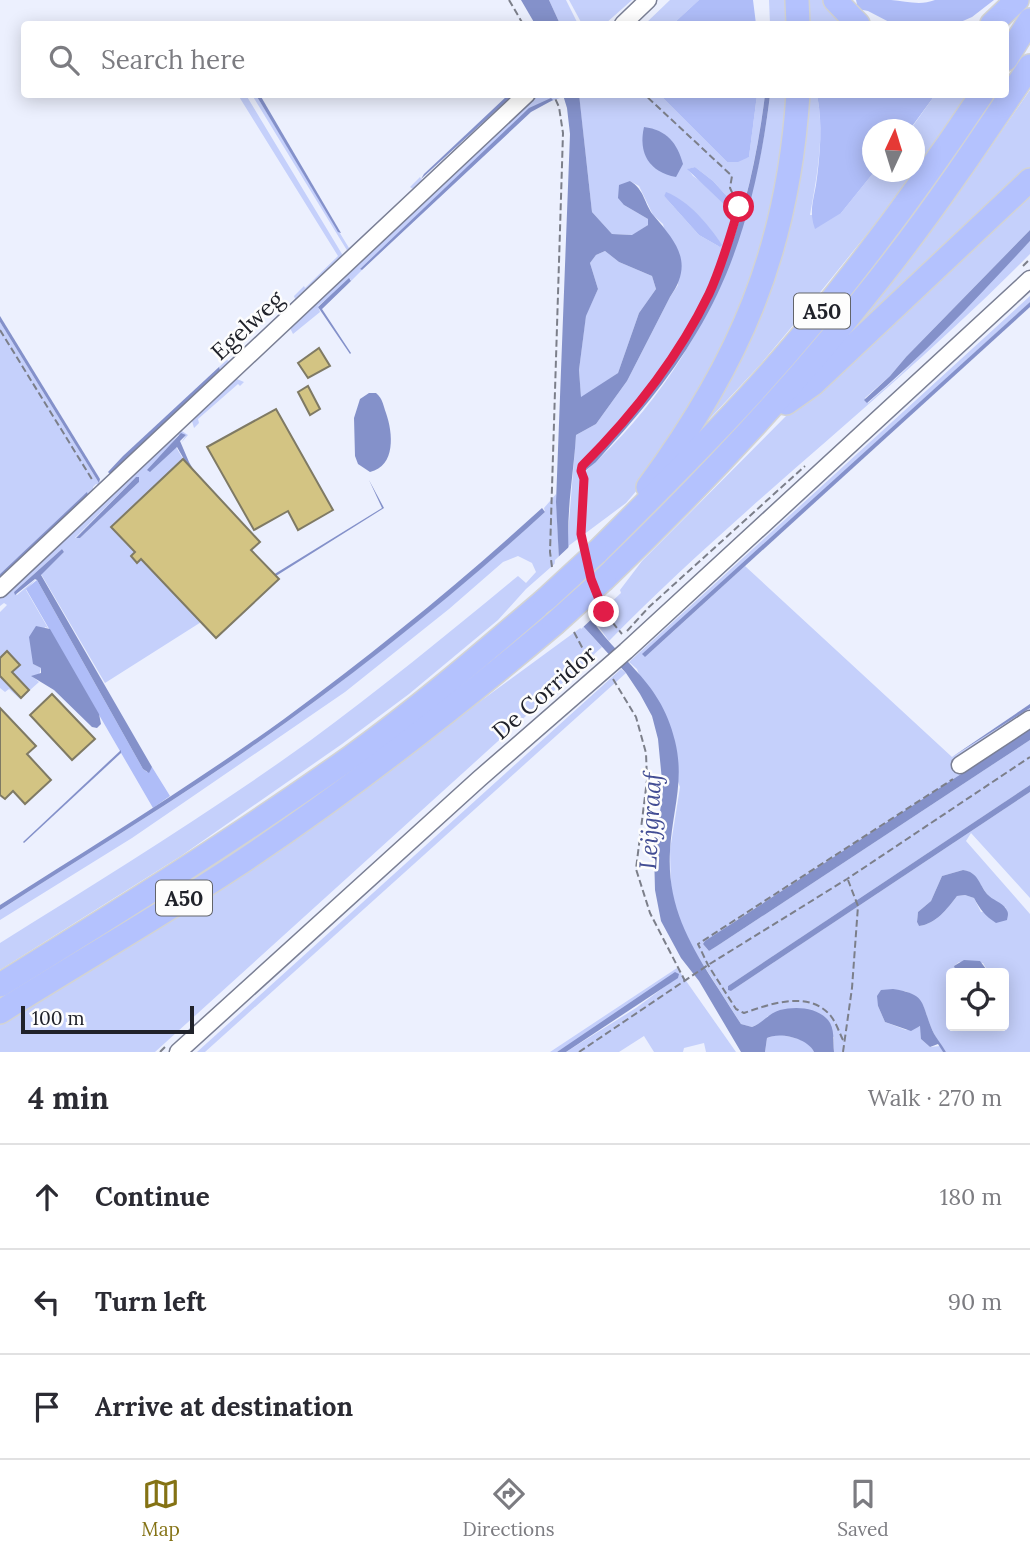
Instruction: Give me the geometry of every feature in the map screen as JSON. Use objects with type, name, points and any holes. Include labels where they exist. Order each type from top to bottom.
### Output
[{"type":"highway","points":[[797,0],[798,21]]},
{"type":"highway","points":[[835,0],[856,21]]},
{"type":"highway","points":[[995,21],[1017,0]]},
{"type":"highway","points":[[1009,54],[1030,20]]},
{"type":"highway","name":"A50","points":[[1009,97],[1030,66]]},
{"type":"highway","name":"A50","points":[[0,985],[167,880],[352,756],[545,600],[595,547],[684,436],[709,398],[742,335],[765,277],[780,225],[791,166],[798,98]]},
{"type":"highway","name":"A50","points":[[595,547],[650,501],[754,391],[840,291],[900,212],[979,98]]},
{"type":"highway","name":"A50","points":[[0,1012],[245,859],[362,777],[453,708],[554,624],[602,590],[824,347],[949,187],[1009,98]]},
{"type":"highway","name":"A50","points":[[758,422],[813,384],[1030,180]]},
{"type":"street","points":[[625,21],[648,0]]},
{"type":"street","name":"Egelweg","points":[[0,589],[523,98]]},
{"type":"street","name":"De Corridor","points":[[178,1052],[479,779],[610,665],[624,643],[1030,279]]},
{"type":"street","points":[[960,765],[1030,719]]},
{"type":"path","points":[[509,0],[521,21]]},
{"type":"path","points":[[595,547],[581,534],[584,479],[582,466],[644,397],[689,332],[710,291],[739,207],[730,188],[732,176],[648,98]]},
{"type":"path","points":[[0,330],[101,494]]},
{"type":"path","points":[[602,590],[604,612],[624,643]]},
{"type":"path","points":[[579,1052],[708,965],[847,880],[1030,757]]},
{"type":"path","points":[[843,1040],[831,1016],[822,1008],[802,1001],[780,1002],[744,1013],[736,1009],[698,944],[954,778],[960,765]]},
{"type":"path","points":[[843,1052],[852,988],[858,906],[847,880]]},
{"type":"shaded area","points":[[521,0],[549,0],[559,21],[533,21]]},
{"type":"shaded area","points":[[549,0],[566,0],[576,21],[559,21]]},
{"type":"shaded area","points":[[569,0],[632,0],[608,21],[580,21]]},
{"type":"shaded area","points":[[670,0],[699,0],[676,21],[648,21]]},
{"type":"shaded area","points":[[699,0],[753,0],[756,21],[676,21]]},
{"type":"shaded area","points":[[769,0],[792,0],[793,21],[770,21]]},
{"type":"shaded area","points":[[801,0],[830,0],[848,21],[801,21]]},
{"type":"shaded area","points":[[856,0],[918,3],[935,0],[994,0],[963,21],[887,21],[858,9]]},
{"type":"shaded area","points":[[1030,90],[1030,175],[834,356],[954,200]]},
{"type":"shaded area","points":[[240,98],[248,98],[342,254],[340,264],[104,487],[96,484],[93,487],[93,497],[0,585],[0,577],[72,510],[84,495],[0,574],[0,322],[99,483],[338,256]]},
{"type":"shaded area","points":[[254,98],[258,98],[349,248],[413,189],[410,187],[420,177],[422,180],[510,98],[517,98],[348,252]]},
{"type":"shaded area","points":[[258,98],[262,98],[341,233]]},
{"type":"shaded area","points":[[505,98],[510,98],[421,179]]},
{"type":"shaded area","points":[[532,98],[560,98],[529,109],[360,269],[362,270],[351,281],[318,306],[320,312],[293,334],[287,322]]},
{"type":"shaded area","points":[[551,98],[553,100],[531,112],[360,269],[529,108]]},
{"type":"shaded area","points":[[564,98],[579,98],[592,212],[612,234],[632,235],[648,225],[648,219],[624,205],[618,198],[619,185],[630,181],[642,193],[651,211],[670,235],[682,264],[677,285],[627,381],[596,424],[576,435],[568,522],[568,545],[575,587],[596,625],[647,684],[668,719],[675,741],[679,770],[670,869],[675,903],[694,949],[741,1024],[752,1027],[776,1011],[786,1009],[812,1010],[830,1023],[834,1052],[814,1052],[800,1040],[779,1035],[767,1038],[765,1052],[741,1052],[699,981],[681,958],[661,921],[655,890],[654,852],[663,791],[658,739],[652,716],[626,673],[583,626],[559,560],[556,502],[570,134]],"holes":[[[605,251],[619,262],[652,276],[656,289],[639,313],[618,373],[581,397],[579,370],[586,316],[598,289],[590,263],[596,255]]]},
{"type":"shaded area","points":[[579,98],[663,98],[727,162],[749,157],[757,98],[765,98],[744,203],[729,252],[709,298],[686,342],[657,385],[623,427],[584,468],[586,471],[625,432],[659,391],[688,347],[713,300],[750,201],[770,98],[794,98],[789,154],[749,306],[651,474],[626,503],[567,547],[576,435],[596,424],[627,381],[678,285],[663,224],[653,215],[639,186],[630,181],[624,205],[648,219],[648,225],[633,235],[612,234],[592,212]],"holes":[[[695,167],[713,181],[734,204],[693,176],[688,169]],[[666,193],[720,247],[699,235],[664,196]]]},
{"type":"shaded area","points":[[663,98],[757,98],[749,157],[738,162],[727,162]]},
{"type":"shaded area","points":[[765,98],[770,98],[746,218],[712,305],[686,350],[637,416],[585,471],[585,467],[624,426],[658,384],[686,342],[710,298],[745,202]]},
{"type":"shaded area","points":[[801,98],[817,98],[819,155],[810,215],[841,213],[866,182],[906,182],[884,213],[760,365],[685,445],[734,360]]},
{"type":"shaded area","points":[[817,98],[933,98],[917,119],[862,119],[862,182],[866,182],[841,213],[815,229],[812,207],[820,140]]},
{"type":"shaded area","points":[[933,98],[965,98],[925,156],[925,119],[918,119]]},
{"type":"shaded area","points":[[644,127],[665,134],[678,150],[683,164],[676,177],[659,171],[648,160],[643,145]]},
{"type":"shaded area","points":[[695,167],[713,181],[734,204],[734,209],[730,210],[687,169]]},
{"type":"shaded area","points":[[1030,185],[1030,230],[890,376],[865,398],[868,403],[901,374],[1030,241],[1030,254],[926,353],[712,542],[609,641],[593,619],[621,593],[620,590],[642,561],[790,412]]},
{"type":"shaded area","points":[[666,192],[697,214],[722,245],[720,247],[699,235],[664,196]]},
{"type":"shaded area","points":[[1030,230],[1030,241],[991,283],[931,345],[867,403],[864,400]]},
{"type":"shaded area","points":[[605,251],[619,262],[652,276],[656,289],[639,313],[618,373],[581,398],[579,370],[586,315],[598,289],[590,263],[596,255]]},
{"type":"shaded area","points":[[349,278],[351,281],[322,309],[350,354],[318,307]]},
{"type":"shaded area","points":[[1030,296],[1030,302],[645,657],[745,566],[952,757],[1030,708],[1030,729],[703,944],[709,951],[1030,740],[1030,785],[728,986],[731,991],[1030,792],[1030,898],[971,833],[966,841],[1030,914],[1030,1052],[946,1052],[934,1034],[920,1002],[905,991],[878,1006],[885,1022],[906,1030],[921,1026],[921,1039],[930,1047],[940,1046],[943,1052],[834,1052],[834,1037],[768,1016],[752,1027],[741,1024],[692,947],[676,913],[671,890],[670,850],[680,787],[637,669],[629,662]],"holes":[[[967,871],[993,900],[1006,908],[981,912],[974,898],[957,896],[936,919],[919,926],[918,912],[931,901],[942,876]]]},
{"type":"shaded area","points":[[1030,302],[1030,307],[645,657],[642,654]]},
{"type":"shaded area","points":[[0,316],[100,479],[99,483],[0,322]]},
{"type":"shaded area","points":[[219,367],[220,370],[110,474],[108,472],[123,456]]},
{"type":"shaded area","points":[[230,376],[244,382],[240,386],[238,384],[198,419],[199,423],[194,428],[190,414]]},
{"type":"shaded area","points":[[369,393],[376,393],[381,400],[391,439],[384,463],[370,472],[358,464],[355,456],[354,418],[360,399]]},
{"type":"shaded area","points":[[177,428],[188,435],[181,443],[186,435],[178,435],[150,472],[176,447],[258,586],[105,683],[41,574],[64,552],[62,549],[14,592],[17,595],[36,579],[26,590],[48,628],[45,627],[33,664],[41,668],[39,675],[32,676],[39,682],[20,699],[9,689],[5,692],[0,688],[0,612],[7,605],[4,603],[0,606],[0,593]],"holes":[[[136,477],[139,482],[80,538],[75,538]]]},
{"type":"shaded area","points":[[181,433],[186,435],[180,441],[189,462],[254,574],[250,574],[177,447],[150,472],[147,470]]},
{"type":"shaded area","points":[[139,477],[139,482],[80,538],[76,538]]},
{"type":"shaded area","points":[[369,480],[384,508],[260,586],[260,583],[382,508]]},
{"type":"shaded area","points":[[87,492],[88,495],[0,577],[0,574]]},
{"type":"shaded area","points":[[556,494],[559,560],[526,589],[498,620],[409,694],[342,744],[181,856],[0,970],[0,943],[273,767],[364,700],[518,576],[526,583],[536,572],[532,563],[518,556],[503,562],[345,692],[132,838],[0,920],[0,910],[219,769],[364,664],[510,544],[545,512],[544,508]]},
{"type":"shaded area","points":[[542,508],[545,512],[474,574],[327,692],[188,790],[0,910],[0,905],[179,791],[284,719],[416,617]]},
{"type":"shaded area","points":[[62,549],[64,552],[41,575],[152,767],[149,773],[143,769],[37,580],[15,595],[14,592]]},
{"type":"shaded area","points":[[37,580],[143,769],[147,772],[152,767],[170,796],[153,808],[26,589]]},
{"type":"shaded area","points":[[36,626],[50,629],[99,714],[101,724],[97,728],[92,727],[54,690],[31,676],[41,673],[41,668],[33,664],[29,637]]},
{"type":"shaded area","points":[[583,626],[602,647],[155,1052],[0,1052],[0,1025],[145,935],[310,826]]},
{"type":"shaded area","points":[[621,669],[626,673],[205,1052],[197,1052]]},
{"type":"shaded area","points":[[1030,704],[1030,708],[952,757]]},
{"type":"shaded area","points":[[1030,729],[1030,740],[717,946],[709,951],[703,944],[705,941]]},
{"type":"shaded area","points":[[121,750],[121,753],[23,842]]},
{"type":"shaded area","points":[[1030,785],[1030,792],[731,991],[728,990],[728,986]]},
{"type":"shaded area","points":[[963,870],[975,876],[987,894],[1004,907],[1008,913],[1007,920],[996,923],[983,912],[974,898],[965,895],[957,896],[936,919],[919,926],[918,912],[931,901],[942,876]]},
{"type":"shaded area","points":[[964,960],[980,961],[985,968],[955,968]]},
{"type":"shaded area","points":[[677,968],[736,1052],[706,1052],[704,1043],[684,1048],[683,1052],[654,1052],[644,1036],[619,1052],[566,1052],[636,1008],[679,976],[557,1052],[550,1052]]},
{"type":"shaded area","points":[[675,972],[679,974],[678,978],[566,1052],[557,1052]]},
{"type":"shaded area","points":[[893,989],[911,993],[920,1000],[932,1030],[946,1052],[943,1052],[938,1044],[930,1047],[921,1039],[920,1026],[911,1031],[885,1022],[877,996],[881,990]]},
{"type":"shaded area","points":[[779,1034],[804,1041],[814,1052],[765,1052],[767,1038]]},
{"type":"pier","points":[[571,545],[578,589],[595,616],[581,629],[560,594],[554,571],[555,560]]},
{"type":"building","points":[[319,348],[330,366],[308,378],[298,363]]},
{"type":"building","points":[[308,386],[320,409],[310,415],[298,392]]},
{"type":"building","points":[[276,409],[333,510],[298,530],[288,511],[254,530],[207,447]]},
{"type":"building","points":[[183,459],[260,542],[251,550],[279,579],[216,638],[141,559],[137,563],[131,556],[135,552],[111,527]]},
{"type":"building","points":[[7,651],[20,665],[12,672],[29,690],[21,698],[0,676],[0,658]]},
{"type":"building","points":[[52,694],[95,739],[72,760],[30,715]]},
{"type":"building","points":[[0,708],[36,746],[27,754],[51,780],[25,804],[13,791],[5,799],[0,795]]},
{"type":"route","points":[[604,612],[591,579],[581,534],[584,479],[582,466],[644,397],[689,332],[710,291],[739,207]]},
{"type":"water label","name":"Leijgraaf","points":[[650,821]]}]
